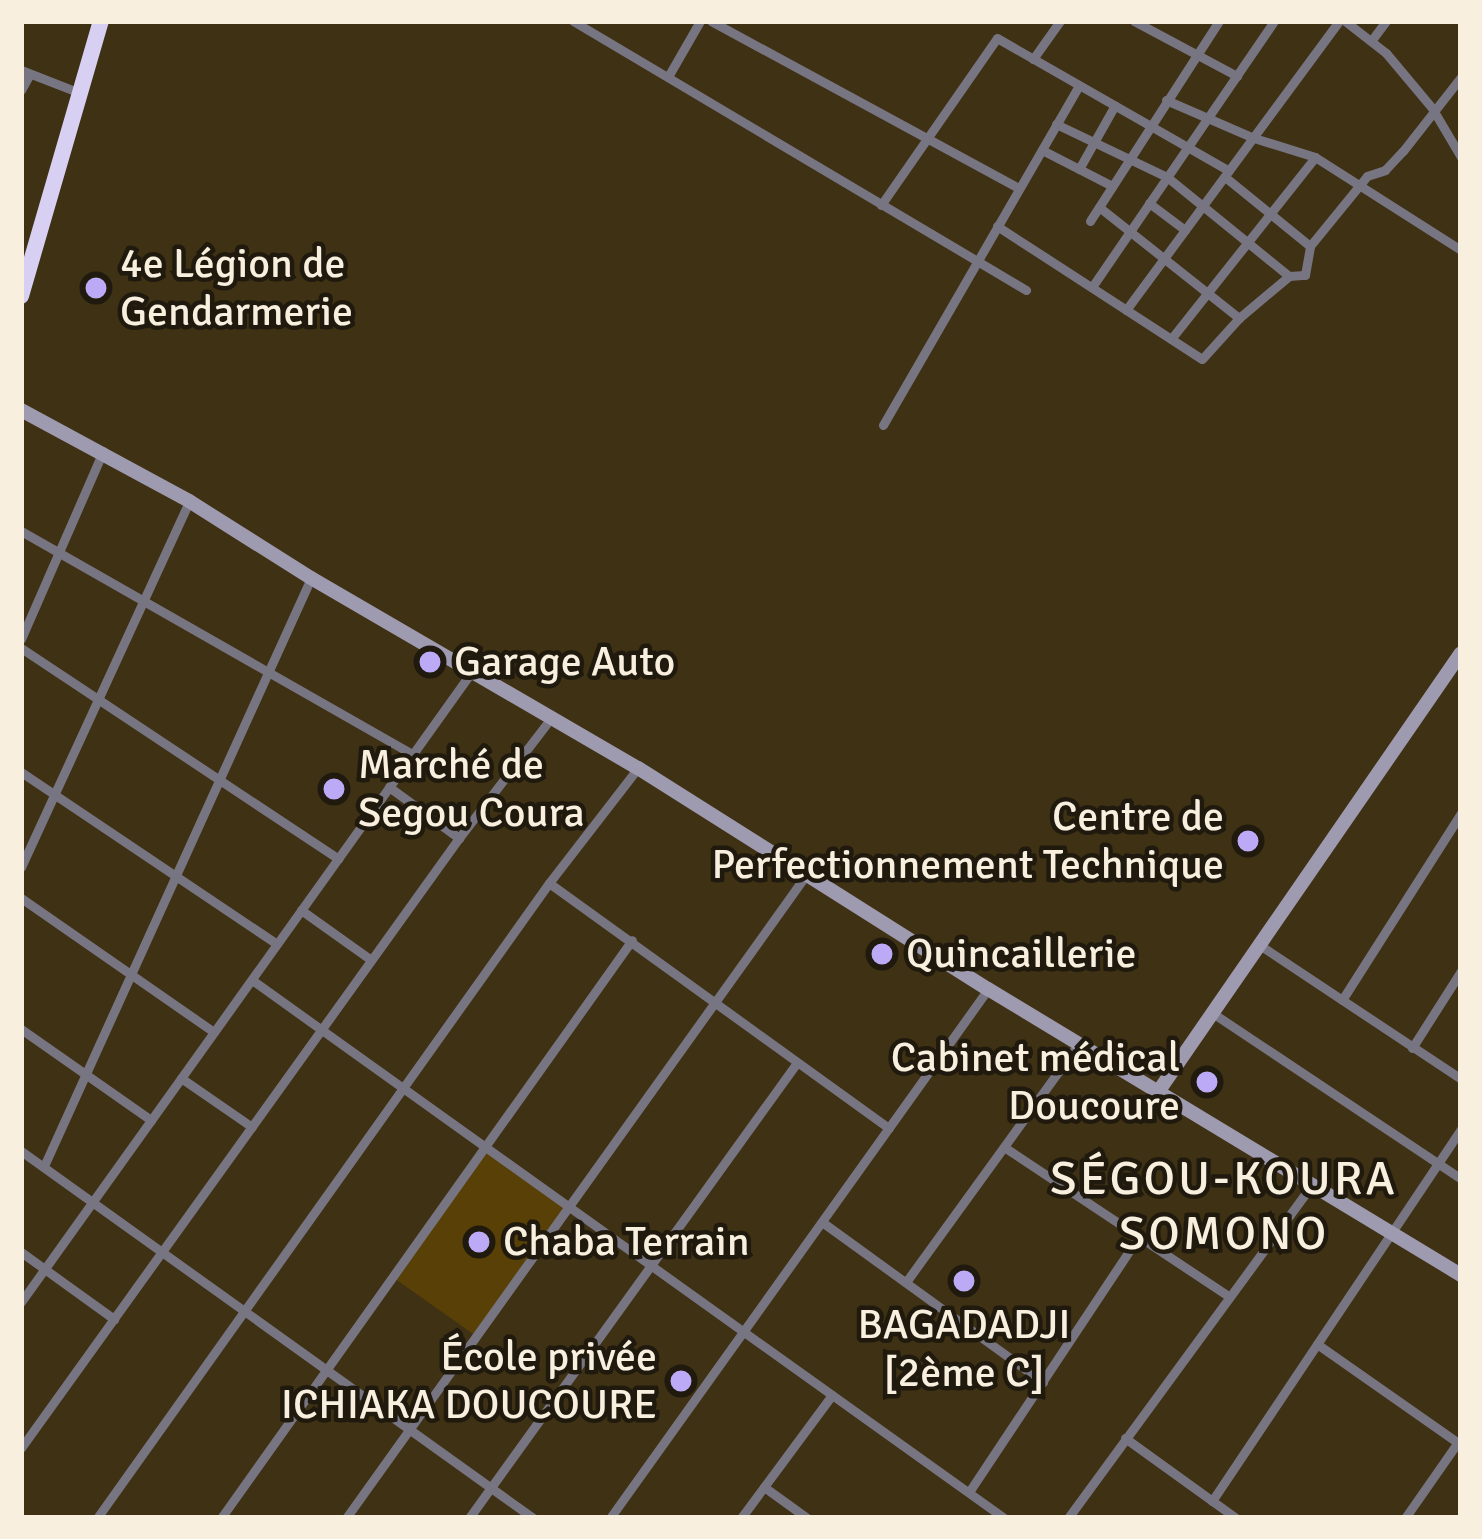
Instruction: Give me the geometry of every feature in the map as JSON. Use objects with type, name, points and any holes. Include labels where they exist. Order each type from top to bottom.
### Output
[{"type":"highway","points":[[21,294],[101,21]]},
{"type":"street","points":[[573,21],[1026,290]]},
{"type":"street","points":[[669,75],[700,21]]},
{"type":"street","points":[[711,21],[1019,188]]},
{"type":"street","points":[[1033,58],[1060,21]]},
{"type":"street","points":[[1134,21],[1237,76]]},
{"type":"street","points":[[1090,221],[1219,21]]},
{"type":"street","points":[[1092,287],[1274,21]]},
{"type":"street","points":[[1126,310],[1342,21],[1371,41],[1432,108],[1461,157]]},
{"type":"street","points":[[1371,41],[1386,21]]},
{"type":"street","points":[[881,206],[997,38],[1187,147],[1227,174],[1269,216],[1310,246]]},
{"type":"street","points":[[21,90],[26,72],[80,93]]},
{"type":"street","points":[[998,226],[1202,359],[1239,318],[1289,276],[1305,274],[1310,246],[1367,176],[1385,170],[1402,151],[1461,77]]},
{"type":"street","points":[[883,425],[1079,85]]},
{"type":"street","points":[[1166,100],[1254,138],[1315,157],[1461,250]]},
{"type":"street","points":[[1079,169],[1115,105]]},
{"type":"street","points":[[1056,124],[1167,177],[1289,276]]},
{"type":"street","points":[[1042,150],[1112,186]]},
{"type":"street","points":[[1171,339],[1315,157]]},
{"type":"street","points":[[1149,203],[1185,230]]},
{"type":"street","points":[[1099,207],[1239,318]]},
{"type":"street","points":[[21,410],[190,501],[311,578],[638,768],[988,989],[1461,1275]]},
{"type":"street","points":[[21,639],[103,451]]},
{"type":"street","points":[[21,867],[190,501]]},
{"type":"street","points":[[21,531],[412,754]]},
{"type":"street","points":[[44,1166],[311,578]]},
{"type":"street","points":[[21,648],[338,859]]},
{"type":"street","points":[[1158,1092],[1461,652]]},
{"type":"street","points":[[21,1302],[473,670]]},
{"type":"street","points":[[22,1444],[459,838],[552,717]]},
{"type":"street","points":[[97,1518],[549,883],[638,768]]},
{"type":"street","points":[[21,772],[277,944]]},
{"type":"street","points":[[389,787],[459,838]]},
{"type":"street","points":[[1342,1000],[1461,814]]},
{"type":"street","points":[[346,1518],[806,874]]},
{"type":"street","points":[[549,883],[889,1128]]},
{"type":"street","points":[[21,898],[214,1032]]},
{"type":"street","points":[[301,910],[371,960]]},
{"type":"street","points":[[221,1518],[632,940]]},
{"type":"street","points":[[1258,944],[1461,1079]]},
{"type":"street","points":[[1412,1048],[1461,971]]},
{"type":"street","points":[[251,980],[1004,1518]]},
{"type":"street","points":[[610,1518],[988,989]]},
{"type":"street","points":[[1211,1012],[1461,1179]]},
{"type":"street","points":[[21,1029],[152,1120]]},
{"type":"street","points":[[906,1282],[1078,1044]]},
{"type":"street","points":[[469,1518],[796,1064]]},
{"type":"street","points":[[182,1078],[252,1127]]},
{"type":"street","points":[[1212,1501],[1461,1130]]},
{"type":"street","points":[[1004,1147],[1227,1295]]},
{"type":"street","points":[[21,1151],[533,1518]]},
{"type":"street","points":[[1068,1518],[1312,1185]]},
{"type":"street","points":[[822,1222],[1043,1382]]},
{"type":"street","points":[[969,1492],[1140,1235]]},
{"type":"street","points":[[21,1252],[114,1319]]},
{"type":"street","points":[[1317,1344],[1459,1444],[1405,1518]]},
{"type":"street","points":[[741,1518],[832,1395]]},
{"type":"street","points":[[1125,1438],[1236,1518]]},
{"type":"street","points":[[764,1487],[807,1518]]},
{"type":"shaded area","name":"Chaba Terrain","points":[[482,1148],[567,1208],[476,1336],[391,1276]]},
{"type":"place","name":"4e Légion de Gendarmerie","points":[[96,288]]},
{"type":"place","name":"Garage Auto","points":[[430,662]]},
{"type":"place","name":"Marché de Segou Coura","points":[[334,789]]},
{"type":"place","name":"Centre de Perfectionnement Technique","points":[[1248,841]]},
{"type":"place","name":"Quincaillerie","points":[[882,954]]},
{"type":"place","name":"Cabinet médical Doucoure","points":[[1207,1082]]},
{"type":"place","name":"Chaba Terrain","points":[[479,1242]]},
{"type":"place","name":"BAGADADJI [2ème C]","points":[[964,1281]]},
{"type":"place","name":"École privée ICHIAKA DOUCOURE","points":[[681,1381]]},
{"type":"district","name":"SÉGOU-KOURA SOMONO","points":[[1224,1206]]}]
